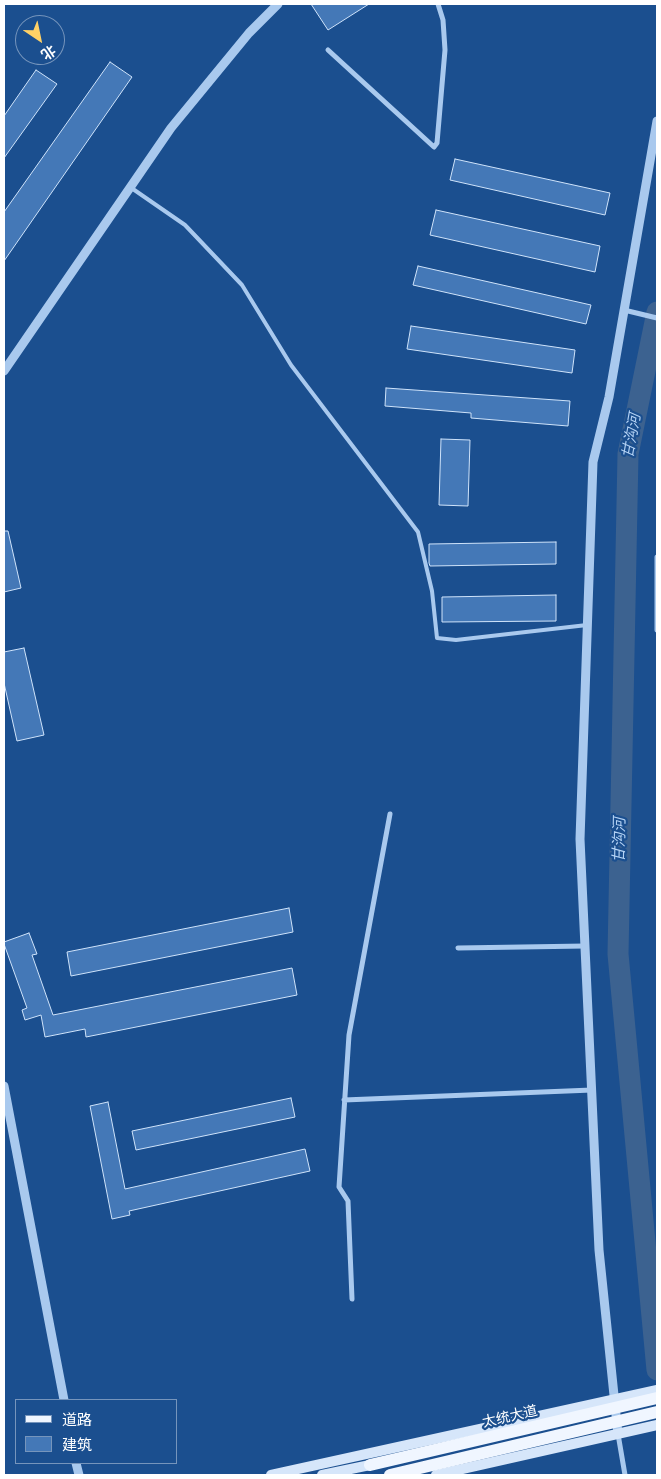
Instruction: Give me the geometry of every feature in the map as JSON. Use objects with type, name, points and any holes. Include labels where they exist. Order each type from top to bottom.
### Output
[{"type":"main road","points":[[271,1475],[657,1390]]},
{"type":"main road","name":"太统大道","points":[[370,1465],[657,1398]]},
{"type":"main road","points":[[390,1475],[657,1412]]},
{"type":"main road","points":[[436,1475],[657,1425]]},
{"type":"main road","points":[[322,1475],[370,1465]]},
{"type":"street","points":[[4,371],[171,128],[249,33],[278,4]]},
{"type":"street","points":[[328,50],[434,147],[437,143],[445,50],[443,20],[438,4]]},
{"type":"street","points":[[625,1475],[614,1400],[599,1250],[580,839],[593,462],[609,397],[657,121]]},
{"type":"street","points":[[624,310],[657,318]]},
{"type":"street","points":[[657,557],[657,630]]},
{"type":"street","points":[[352,1299],[348,1201],[339,1187],[349,1035],[390,814]]},
{"type":"street","points":[[458,948],[585,946]]},
{"type":"street","points":[[4,1086],[64,1399]]},
{"type":"street","points":[[344,1100],[592,1090]]},
{"type":"lane","points":[[130,187],[185,225],[242,285],[291,365],[418,532],[432,591],[437,638],[456,640],[587,625]]},
{"type":"building","points":[[311,4],[369,4],[328,30]]},
{"type":"building","points":[[110,62],[132,77],[4,261],[4,212]]},
{"type":"building","points":[[36,70],[57,84],[4,158],[4,116]]},
{"type":"building","points":[[455,159],[610,193],[605,215],[450,180]]},
{"type":"building","points":[[436,210],[600,246],[595,272],[430,235]]},
{"type":"building","points":[[418,266],[591,305],[586,324],[413,285]]},
{"type":"building","points":[[411,326],[575,350],[572,373],[407,349]]},
{"type":"building","points":[[386,388],[570,401],[568,426],[471,418],[471,413],[385,406]]},
{"type":"building","points":[[441,439],[470,440],[468,506],[439,505]]},
{"type":"building","points":[[4,531],[8,531],[21,588],[4,592]]},
{"type":"building","points":[[556,542],[556,564],[430,566],[429,563],[429,544]]},
{"type":"building","points":[[556,595],[556,621],[442,622],[442,597]]},
{"type":"building","points":[[24,648],[44,735],[17,741],[4,683],[4,652]]},
{"type":"building","points":[[289,908],[293,932],[71,976],[67,952]]},
{"type":"building","points":[[29,933],[37,954],[32,955],[53,1015],[292,968],[297,995],[86,1037],[85,1029],[45,1037],[41,1015],[25,1020],[22,1010],[27,1008],[4,944],[4,942]]},
{"type":"building","points":[[291,1098],[295,1117],[136,1150],[132,1131]]},
{"type":"building","points":[[108,1102],[125,1189],[305,1149],[310,1171],[129,1211],[130,1215],[112,1219],[90,1106]]},
{"type":"waterway","name":"甘沟河","points":[[657,312],[628,454],[618,954],[657,1370]]}]
